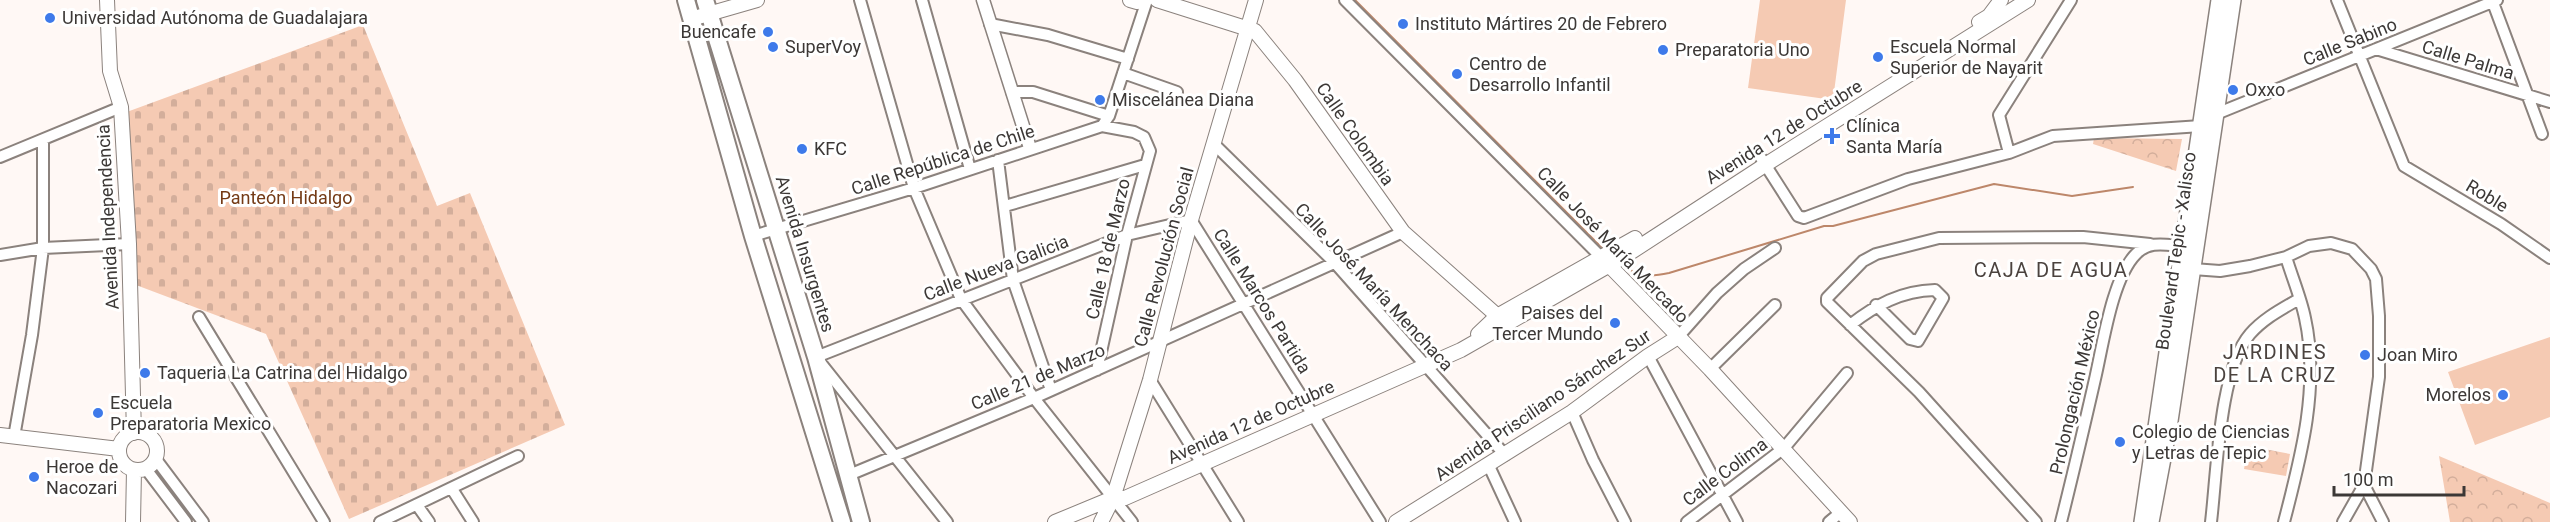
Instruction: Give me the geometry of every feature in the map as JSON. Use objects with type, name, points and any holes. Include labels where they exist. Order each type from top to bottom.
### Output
[{"type":"highway","points":[[686,0],[753,236],[842,522]]},
{"type":"highway","name":"Avenida Insurgentes","points":[[707,7],[816,357],[861,522]]},
{"type":"main road","name":"Avenida Independencia","points":[[107,0],[110,71],[121,107],[129,244],[134,433]]},
{"type":"main road","points":[[691,19],[707,7],[757,0]]},
{"type":"main road","points":[[1130,0],[1137,2],[1142,0]]},
{"type":"main road","name":"Calle Colombia","points":[[1157,0],[1255,32],[1295,80],[1403,232],[1501,320]]},
{"type":"main road","name":"Calle Revolución Social","points":[[1101,522],[1113,498],[1150,380],[1191,220],[1256,0]]},
{"type":"main road","name":"Avenida 12 de Octubre","points":[[1763,162],[1989,16],[2001,0]]},
{"type":"main road","name":"Avenida 12 de Octubre","points":[[1055,522],[1113,498],[1125,498],[1313,413],[1461,350],[1501,320],[1610,258],[2028,0]]},
{"type":"main road","name":"Boulevard Tepic - Xalisco","points":[[2151,514],[2183,246],[2219,0]]},
{"type":"main road","name":"Boulevard Tepic - Xalisco","points":[[2151,514],[2170,421],[2233,0]]},
{"type":"main road","name":"Calle José María Mercado","points":[[1610,258],[1678,338],[1784,448],[1845,517]]},
{"type":"main road","name":"Avenida Prisciliano Sánchez Sur","points":[[1396,522],[1489,466],[1572,412],[1648,356],[1678,338]]},
{"type":"main road","points":[[134,522],[140,469],[155,458],[153,441],[145,434],[134,433],[124,439],[119,449],[121,460],[140,469]]},
{"type":"main road","points":[[7,436],[119,449]]},
{"type":"main road","points":[[2140,522],[2151,514]]},
{"type":"street","points":[[860,0],[914,188],[961,299],[1034,398],[1132,522]]},
{"type":"street","points":[[922,0],[970,169]]},
{"type":"street","points":[[983,0],[1030,148]]},
{"type":"street","points":[[1102,126],[1109,116],[1147,0]]},
{"type":"street","name":"Calle José María Mercado","points":[[1345,0],[1610,258]]},
{"type":"street","points":[[1989,16],[1994,0]]},
{"type":"street","points":[[2008,153],[2000,115],[2071,0]]},
{"type":"street","points":[[2337,0],[2359,56]]},
{"type":"street","points":[[2494,1],[2542,134]]},
{"type":"street","name":"Calle Sabino","points":[[2216,114],[2494,1]]},
{"type":"street","points":[[990,24],[1048,35],[1128,59]]},
{"type":"street","name":"Calle Palma","points":[[2376,50],[2550,102]]},
{"type":"street","name":"Roble","points":[[2359,56],[2404,166],[2501,224],[2550,258]]},
{"type":"street","points":[[1123,73],[1177,92]]},
{"type":"street","points":[[1012,92],[1034,92],[1109,116]]},
{"type":"street","points":[[0,157],[121,107]]},
{"type":"street","name":"Calle República de Chile","points":[[753,236],[914,188],[1102,126],[1134,132],[1144,137]]},
{"type":"street","points":[[1763,162],[1798,216],[1804,218],[1908,179],[2008,153],[2053,136],[2201,126]]},
{"type":"street","name":"Calle 18 de Marzo","points":[[1097,370],[1127,235],[1150,151],[1144,137]]},
{"type":"street","points":[[7,436],[43,248],[43,140]]},
{"type":"street","name":"Calle José María Menchaca","points":[[1215,145],[1335,263],[1505,455]]},
{"type":"street","points":[[998,160],[1013,280],[1051,390]]},
{"type":"street","points":[[1005,206],[1145,165]]},
{"type":"street","name":"Calle Nueva Galicia","points":[[816,357],[1127,235],[1191,220]]},
{"type":"street","name":"Calle Marcos Partida","points":[[1191,220],[1380,522]]},
{"type":"street","name":"Calle 21 de Marzo","points":[[849,475],[1034,398],[1403,232]]},
{"type":"street","points":[[2036,522],[1919,392],[1827,302],[1827,298],[1863,261],[1876,254],[1939,238],[2083,237],[2183,246],[2193,269],[2220,271],[2286,257],[2309,246],[2331,243],[2360,255],[2376,279],[2379,377],[2364,485],[2343,522]]},
{"type":"street","points":[[0,255],[43,248],[129,244]]},
{"type":"street","name":"Prolongación México","points":[[2061,522],[2110,314],[2121,278],[2128,263],[2137,252],[2151,244]]},
{"type":"street","points":[[1678,338],[1717,293],[1744,269],[1776,248]]},
{"type":"street","points":[[2284,522],[2302,454],[2308,413],[2310,357],[2306,318],[2286,257]]},
{"type":"street","points":[[1850,325],[1876,305],[1917,291],[1935,290],[1943,298],[1917,341],[1910,339],[1876,305]]},
{"type":"street","points":[[2211,522],[2227,381],[2237,354],[2250,334],[2269,317],[2299,299]]},
{"type":"street","points":[[1710,369],[1775,304]]},
{"type":"street","points":[[199,317],[324,522]]},
{"type":"street","points":[[1648,356],[1737,522]]},
{"type":"street","points":[[816,357],[947,522]]},
{"type":"street","name":"Calle Colima","points":[[1687,522],[1784,448],[1847,373]]},
{"type":"street","points":[[1150,380],[1238,522]]},
{"type":"street","points":[[1572,412],[1593,460],[1625,522]]},
{"type":"street","points":[[380,522],[518,456]]},
{"type":"street","points":[[155,458],[203,522]]},
{"type":"street","points":[[1489,466],[1515,522]]},
{"type":"street","points":[[140,469],[186,522]]},
{"type":"street","points":[[2364,485],[2383,522]]},
{"type":"street","points":[[452,489],[473,522]]},
{"type":"street","points":[[417,505],[429,522]]},
{"type":"street","points":[[1829,522],[1845,517]]},
{"type":"green space","points":[[1760,0],[1846,0],[1833,100],[1748,88]]},
{"type":"green space","name":"Panteón Hidalgo","points":[[363,25],[437,206],[470,193],[565,425],[349,519],[266,334],[136,285],[124,113]]},
{"type":"green space","points":[[2094,138],[2182,139],[2176,171],[2093,144]]},
{"type":"green space","name":"Morelos","points":[[2550,337],[2550,417],[2475,445],[2448,372]]},
{"type":"green space","points":[[2248,446],[2290,454],[2286,476],[2244,469]]},
{"type":"green space","points":[[2439,456],[2550,503],[2550,522],[2450,522]]},
{"type":"waterway","points":[[1355,0],[1604,250]]},
{"type":"waterway","points":[[1623,265],[1644,275],[1669,273],[1824,226],[1833,226],[1994,184],[2072,196],[2133,187]]},
{"type":"place","name":"Universidad Autónoma de Guadalajara","points":[[50,18]]},
{"type":"place","name":"Instituto Mártires 20 de Febrero","points":[[1403,24]]},
{"type":"place","name":"Buencafe","points":[[768,32]]},
{"type":"place","name":"SuperVoy","points":[[773,47]]},
{"type":"place","name":"Preparatoria Uno","points":[[1663,50]]},
{"type":"place","name":"Escuela Normal Superior de Nayarit","points":[[1878,57]]},
{"type":"place","name":"Centro de Desarrollo Infantil","points":[[1457,74]]},
{"type":"place","name":"Oxxo","points":[[2233,90]]},
{"type":"place","name":"Miscelánea Diana","points":[[1100,100]]},
{"type":"place","name":"Clínica Santa María","points":[[1832,136]]},
{"type":"place","name":"KFC","points":[[802,149]]},
{"type":"place","name":"Paises del Tercer Mundo","points":[[1615,323]]},
{"type":"place","name":"Joan Miro","points":[[2365,355]]},
{"type":"place","name":"Taqueria La Catrina del Hidalgo","points":[[145,373]]},
{"type":"place","name":"Morelos","points":[[2503,395]]},
{"type":"place","name":"Escuela Preparatoria Mexico","points":[[98,413]]},
{"type":"place","name":"Colegio de Ciencias y Letras de Tepic","points":[[2120,442]]},
{"type":"place","name":"Heroe de Nacozari","points":[[34,477]]},
{"type":"district","name":"CAJA DE AGUA","points":[[2051,270]]},
{"type":"district","name":"JARDINES DE LA CRUZ","points":[[2275,364]]}]
